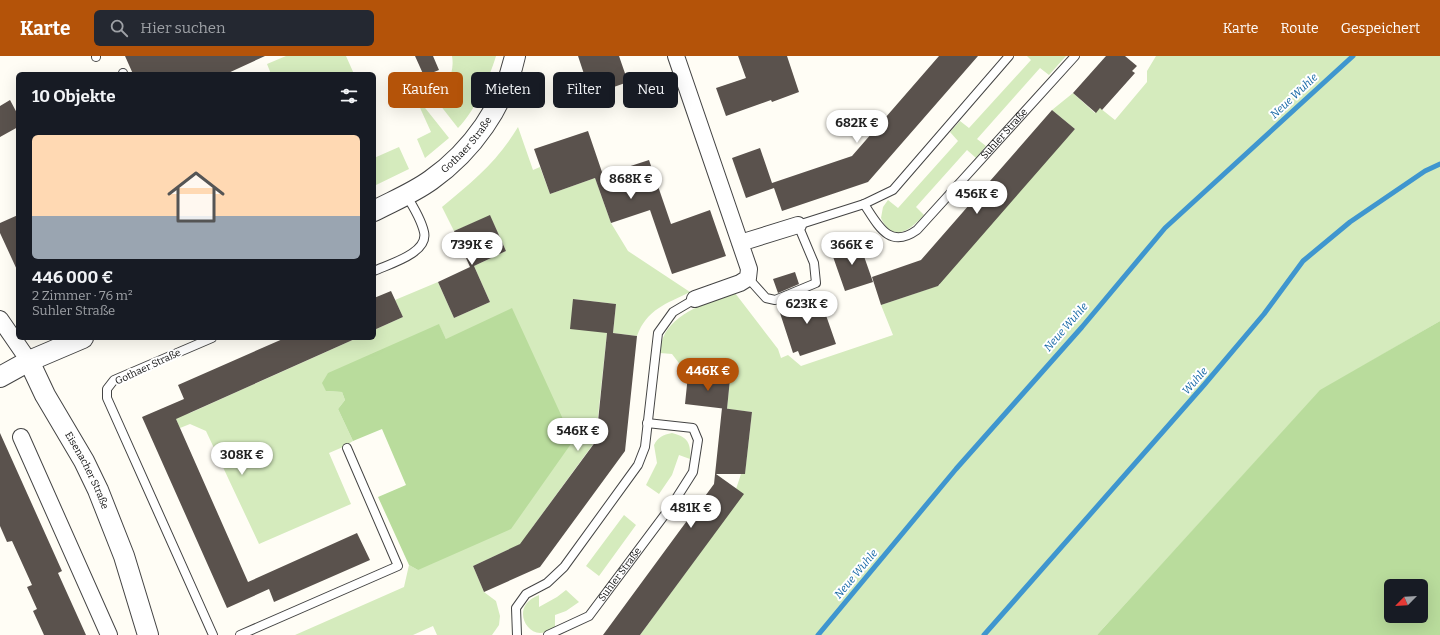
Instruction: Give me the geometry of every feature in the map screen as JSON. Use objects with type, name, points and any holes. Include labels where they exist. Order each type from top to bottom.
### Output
[{"type":"street","name":"Gothaer Straße","points":[[376,210],[406,195],[436,176],[468,148],[498,103],[515,56]]},
{"type":"street","points":[[676,56],[749,269],[748,278],[740,283],[695,299]]},
{"type":"street","points":[[740,243],[798,225]]},
{"type":"street","name":"Eisenacher Straße","points":[[0,319],[30,361],[45,395],[84,461],[98,490],[124,556],[148,635]]},
{"type":"street","points":[[0,377],[30,361],[78,340]]},
{"type":"street","points":[[20,437],[109,635]]},
{"type":"lane","points":[[748,278],[766,298],[775,300],[816,283],[814,263],[798,225],[864,204],[893,190],[1009,56]]},
{"type":"lane","name":"Suhler Straße","points":[[864,204],[882,230],[890,236],[899,238],[909,236],[917,230],[1075,56]]},
{"type":"lane","points":[[376,270],[413,254],[421,246],[424,240],[424,232],[420,221],[406,195]]},
{"type":"lane","points":[[517,635],[516,608],[526,594],[547,583],[564,567],[638,465],[645,447],[658,333],[673,312],[695,299]]},
{"type":"lane","name":"Gothaer Straße","points":[[207,340],[114,380],[107,389],[107,398],[213,635]]},
{"type":"lane","name":"Suhler Straße","points":[[548,635],[589,616],[672,506],[694,472],[698,440],[693,428],[647,424]]},
{"type":"lane","points":[[240,635],[398,566],[347,448]]},
{"type":"green space","points":[[286,56],[346,56],[353,72],[270,72],[267,64]]},
{"type":"green space","points":[[452,56],[496,56],[491,72],[471,72],[471,108],[473,108],[458,128],[442,108],[463,108],[463,72],[451,72],[453,62]]},
{"type":"green space","points":[[1027,56],[1066,56],[1049,75],[1040,68],[977,139],[986,146],[976,158],[967,150],[916,207],[924,215],[919,220],[902,232],[896,233],[891,231],[881,218],[883,207],[888,200],[898,208],[958,141],[950,132],[960,121],[969,128],[1031,60]]},
{"type":"green space","points":[[1156,56],[1440,56],[1440,321],[1320,391],[1097,635],[640,635],[743,494],[736,489],[741,474],[745,473],[752,412],[727,409],[730,379],[688,375],[672,354],[660,353],[662,340],[668,329],[675,321],[684,314],[704,304],[735,293],[778,349],[781,358],[788,355],[801,366],[893,335],[881,305],[940,285],[937,276],[1075,129],[1052,110],[1073,93],[1095,113],[1100,108],[1115,120],[1147,82],[1147,71]]},
{"type":"green space","points":[[420,108],[425,108],[449,138],[425,158],[417,139],[431,132]]},
{"type":"green space","points":[[518,127],[533,170],[540,167],[550,194],[595,178],[611,223],[628,251],[690,292],[658,308],[646,319],[637,336],[613,333],[616,304],[573,299],[607,333],[597,426],[602,432],[529,532],[530,540],[473,566],[484,592],[496,601],[500,616],[499,625],[492,635],[437,635],[433,626],[413,635],[295,635],[404,587],[409,565],[418,570],[446,339],[439,325],[326,391],[342,392],[345,400],[338,409],[353,441],[329,453],[351,504],[259,544],[206,431],[190,424],[180,428],[174,415],[190,413],[353,340],[376,340],[376,329],[403,317],[395,300],[438,282],[454,318],[490,302],[474,266],[506,251],[490,216],[454,231],[442,207],[493,161]]},
{"type":"green space","points":[[399,147],[409,169],[376,185],[376,157]]},
{"type":"green space","points":[[512,308],[573,441],[511,529],[418,570],[409,565],[378,497],[406,485],[382,429],[353,441],[338,409],[345,400],[342,392],[326,391],[322,383],[328,373],[439,324],[446,339]]},
{"type":"green space","points":[[1440,321],[1440,635],[1097,635],[1320,390]]},
{"type":"green space","points":[[672,433],[682,436],[685,439],[690,449],[690,459],[679,455],[672,475],[659,494],[646,485],[657,463],[654,445],[661,437]]},
{"type":"green space","points":[[624,515],[636,525],[599,576],[586,566]]},
{"type":"green space","points":[[566,590],[579,602],[566,611],[555,615],[555,628],[540,633],[531,630],[523,618],[526,604],[539,595],[539,607]]},
{"type":"building","points":[[125,56],[265,56],[230,72],[132,72]]},
{"type":"building","points":[[415,56],[433,56],[439,70],[434,72],[422,72]]},
{"type":"building","points":[[578,56],[619,56],[625,72],[623,72],[623,84],[615,87],[615,72],[583,72]]},
{"type":"building","points":[[738,56],[787,56],[799,92],[726,116],[716,88],[746,78]]},
{"type":"building","points":[[939,56],[978,56],[868,182],[782,211],[774,188],[746,198],[732,158],[760,148],[772,183],[852,156]]},
{"type":"building","points":[[1106,56],[1125,56],[1137,66],[1132,71],[1135,73],[1102,110],[1100,108],[1096,113],[1073,93]]},
{"type":"building","points":[[10,100],[16,111],[16,128],[0,137],[0,106]]},
{"type":"building","points":[[1052,110],[1075,129],[938,286],[881,305],[872,277],[921,260]]},
{"type":"building","points":[[588,131],[603,175],[649,160],[671,224],[710,210],[726,256],[672,274],[650,210],[611,223],[595,178],[550,194],[534,149]]},
{"type":"building","points":[[490,215],[506,251],[474,266],[490,302],[454,318],[438,282],[470,267],[454,231]]},
{"type":"building","points":[[16,216],[16,268],[0,233],[0,223]]},
{"type":"building","points":[[859,242],[873,282],[845,291],[831,251]]},
{"type":"building","points":[[795,272],[799,284],[778,293],[773,279]]},
{"type":"building","points":[[391,291],[403,317],[376,329],[376,297]]},
{"type":"building","points":[[803,294],[806,303],[820,298],[836,344],[800,356],[798,351],[793,353],[780,313],[784,311],[781,303]]},
{"type":"building","points":[[573,299],[616,304],[613,333],[637,336],[625,451],[540,567],[484,592],[473,566],[520,544],[596,441],[607,333],[570,329]]},
{"type":"building","points":[[280,340],[353,340],[176,419],[248,582],[357,533],[370,560],[274,602],[269,589],[227,608],[142,417],[184,399],[178,385]]},
{"type":"building","points":[[688,375],[730,379],[727,409],[685,404]]},
{"type":"building","points":[[722,408],[752,412],[745,474],[716,474],[744,494],[640,635],[603,635],[714,484]]},
{"type":"building","points":[[0,433],[62,571],[58,573],[86,635],[44,635],[33,611],[37,609],[27,587],[32,585],[12,541],[7,542],[0,526]]},
{"type":"waterway","name":"Neue Wuhle","points":[[818,635],[956,469],[1082,327],[1165,228],[1353,56]]},
{"type":"waterway","name":"Wuhle","points":[[984,635],[1204,385],[1264,314],[1303,261],[1350,222],[1425,171],[1440,164]]}]
